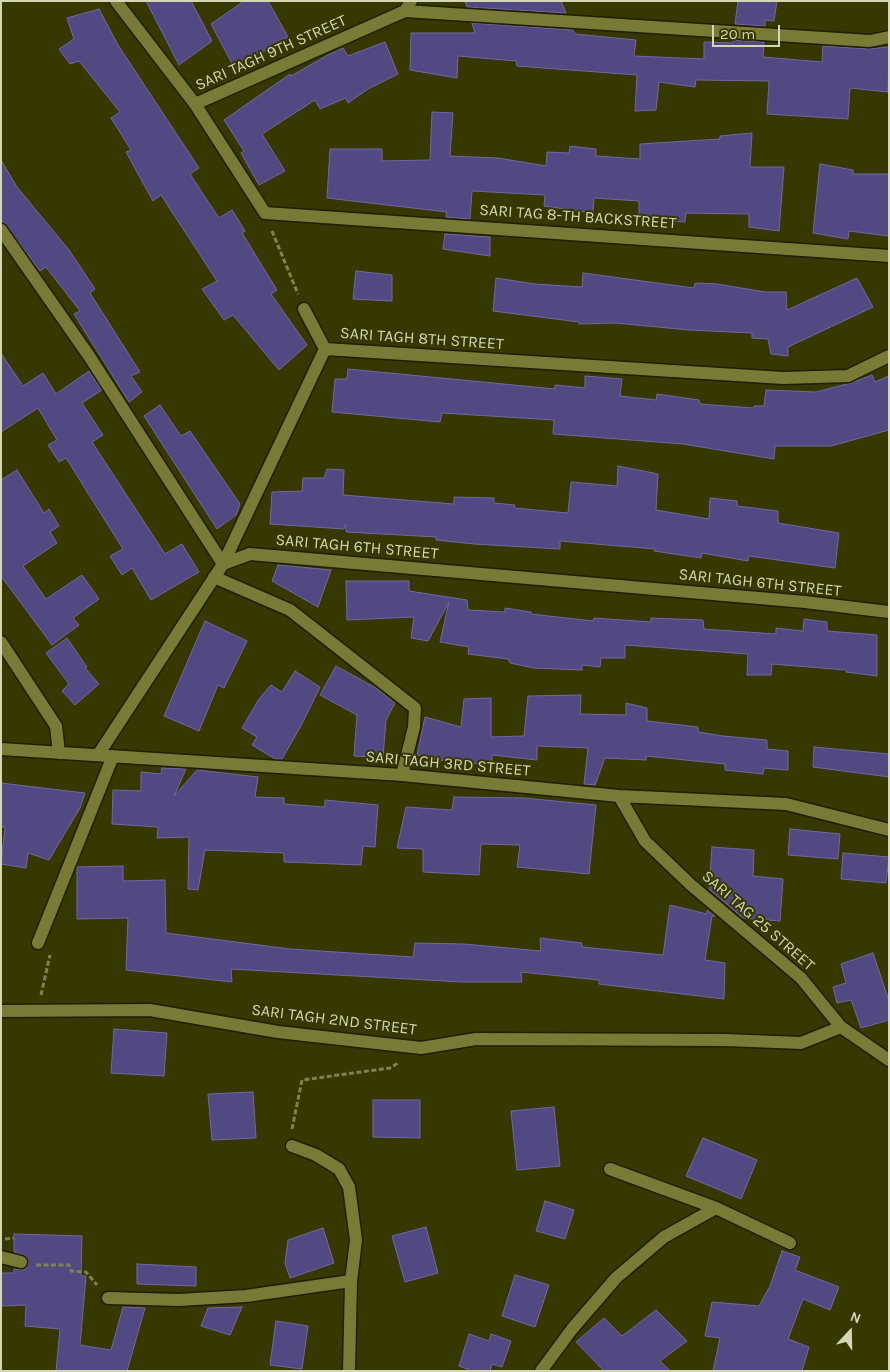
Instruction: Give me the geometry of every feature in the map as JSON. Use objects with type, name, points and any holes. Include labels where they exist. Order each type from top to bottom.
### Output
[{"type":"street","points":[[116,1],[194,104],[265,213]]},
{"type":"street","points":[[408,6],[870,41],[889,37]]},
{"type":"street","name":"SARI TAGH 9TH STREET","points":[[194,104],[408,6]]},
{"type":"street","name":"SARI TAG 8-TH BACKSTREET","points":[[265,213],[889,256]]},
{"type":"street","points":[[1,230],[89,356],[223,564]]},
{"type":"street","name":"SARI TAGH 8TH STREET","points":[[304,309],[325,349],[783,378],[848,376],[889,356]]},
{"type":"street","points":[[98,755],[223,564],[325,349]]},
{"type":"street","name":"SARI TAGH 6TH STREET","points":[[223,564],[250,554],[805,602],[889,612]]},
{"type":"street","points":[[214,577],[290,610],[415,708],[414,727],[402,775]]},
{"type":"street","points":[[1,642],[56,726],[59,753]]},
{"type":"street","name":"SARI TAGH 3RD STREET","points":[[1,749],[402,775],[619,796],[786,804],[889,830]]},
{"type":"street","points":[[44,945],[113,756]]},
{"type":"street","name":"SARI TAG 25 STREET","points":[[619,796],[645,841],[691,884],[801,978],[841,1027],[889,1060]]},
{"type":"street","name":"SARI TAGH 2ND STREET","points":[[1,1011],[150,1010],[278,1032],[421,1048],[476,1040],[726,1040],[801,1043],[841,1027]]},
{"type":"street","points":[[292,1146],[316,1155],[339,1169],[349,1188],[356,1240],[350,1281],[349,1371]]},
{"type":"street","points":[[610,1169],[716,1208],[790,1243]]},
{"type":"street","points":[[542,1371],[572,1329],[616,1278],[664,1237],[716,1208]]},
{"type":"street","points":[[1,1257],[21,1262]]},
{"type":"street","points":[[108,1298],[178,1300],[246,1296],[350,1281]]},
{"type":"path","points":[[265,213],[304,309]]},
{"type":"path","points":[[38,1010],[50,963],[44,945]]},
{"type":"path","points":[[292,1146],[293,1123],[302,1080],[390,1068],[421,1048]]},
{"type":"path","points":[[21,1262],[28,1265],[69,1265],[71,1271],[86,1272],[108,1298]]},
{"type":"building","points":[[146,1],[191,1],[212,41],[179,65]]},
{"type":"building","points":[[244,1],[268,1],[288,37],[235,69],[211,24]]},
{"type":"building","points":[[465,1],[561,1],[566,13],[467,7]]},
{"type":"building","points":[[738,1],[777,1],[774,21],[765,20],[765,26],[735,24]]},
{"type":"building","points":[[99,9],[118,45],[199,168],[190,174],[219,218],[232,210],[245,231],[242,233],[277,290],[271,294],[307,345],[279,370],[233,315],[224,320],[202,289],[217,281],[161,195],[153,201],[126,152],[131,150],[111,118],[120,112],[79,61],[70,64],[59,49],[74,39],[67,18]]},
{"type":"building","points":[[472,23],[573,30],[575,34],[636,40],[634,56],[704,59],[704,42],[733,43],[733,40],[764,42],[763,57],[822,62],[823,46],[869,49],[889,47],[888,92],[850,88],[848,119],[767,114],[769,81],[696,80],[695,87],[659,82],[656,110],[635,111],[637,75],[517,66],[516,61],[458,56],[457,78],[410,70],[411,33],[475,33]]},
{"type":"building","points":[[385,42],[398,74],[368,89],[348,103],[346,98],[320,109],[315,100],[262,134],[285,171],[259,185],[241,153],[244,151],[224,120],[290,74],[291,76],[326,56],[343,48],[348,56]]},
{"type":"building","points":[[432,112],[453,113],[450,156],[498,158],[546,166],[547,152],[569,153],[570,146],[596,149],[596,156],[640,159],[640,144],[720,139],[720,136],[752,133],[750,167],[784,167],[779,231],[749,227],[749,214],[686,213],[685,222],[639,218],[639,201],[594,198],[593,213],[544,206],[545,195],[472,191],[470,219],[446,217],[447,212],[327,198],[330,149],[382,149],[382,161],[430,160]]},
{"type":"building","points":[[1,160],[17,187],[69,250],[95,289],[90,293],[140,372],[131,376],[142,392],[129,402],[74,314],[80,311],[46,267],[40,271],[1,219]]},
{"type":"building","points":[[820,164],[853,170],[853,174],[889,174],[889,236],[849,231],[848,239],[813,233]]},
{"type":"building","points":[[445,234],[490,237],[490,256],[443,249]]},
{"type":"building","points":[[356,271],[392,275],[392,301],[353,299]]},
{"type":"building","points":[[583,273],[694,288],[695,283],[717,284],[765,292],[786,292],[787,310],[857,278],[873,307],[788,347],[788,356],[771,354],[768,339],[752,338],[752,333],[689,330],[615,323],[579,324],[579,322],[493,311],[496,278],[535,284],[582,287]]},
{"type":"building","points":[[1,353],[23,386],[43,373],[56,394],[89,371],[102,390],[82,403],[103,435],[92,442],[165,554],[182,544],[199,572],[151,600],[132,568],[122,575],[110,556],[123,549],[66,458],[59,462],[48,445],[57,440],[38,408],[1,432]]},
{"type":"building","points":[[348,369],[555,389],[555,385],[585,388],[585,376],[622,379],[620,396],[656,400],[657,394],[699,400],[700,404],[754,408],[754,406],[764,406],[766,390],[816,392],[851,383],[872,375],[875,382],[889,376],[889,430],[831,446],[775,446],[774,459],[683,444],[553,434],[554,420],[442,413],[440,422],[332,412],[335,379],[347,379]]},
{"type":"building","points":[[160,405],[181,436],[190,431],[240,504],[236,515],[217,529],[144,416]]},
{"type":"building","points":[[618,466],[658,474],[656,510],[709,519],[710,498],[737,501],[737,506],[778,511],[778,523],[839,533],[835,568],[749,556],[748,561],[702,553],[701,558],[654,551],[655,549],[560,541],[560,549],[474,544],[436,540],[436,537],[346,532],[346,524],[344,529],[270,524],[272,492],[302,491],[303,478],[324,478],[327,469],[344,470],[343,495],[454,504],[454,497],[494,498],[494,503],[515,505],[514,508],[568,513],[571,482],[617,486]]},
{"type":"building","points":[[17,470],[44,513],[49,509],[59,526],[50,532],[57,543],[23,566],[46,599],[82,575],[99,599],[73,618],[79,625],[52,645],[1,576],[1,480]]},
{"type":"building","points":[[278,565],[331,570],[318,607],[272,581]]},
{"type":"building","points":[[346,581],[409,581],[409,591],[467,600],[468,610],[505,612],[505,608],[531,612],[531,614],[593,621],[594,618],[651,622],[651,618],[703,620],[704,629],[776,634],[776,628],[803,631],[804,619],[827,622],[827,631],[877,635],[877,676],[846,672],[846,670],[772,664],[771,675],[747,675],[748,654],[625,645],[625,658],[601,658],[600,667],[582,665],[582,670],[534,668],[510,663],[508,659],[468,654],[469,647],[440,642],[449,602],[428,641],[411,638],[414,617],[347,620]]},
{"type":"building","points":[[205,621],[247,641],[224,688],[218,685],[199,731],[164,716]]},
{"type":"building","points":[[67,638],[87,667],[85,668],[99,684],[75,705],[62,691],[69,684],[46,653]]},
{"type":"building","points":[[336,666],[376,688],[395,703],[386,720],[383,758],[354,756],[357,715],[320,695]]},
{"type":"building","points":[[295,671],[320,687],[282,759],[275,759],[252,745],[257,737],[242,728],[259,699],[271,685],[282,692]]},
{"type":"building","points":[[581,695],[580,714],[626,715],[626,703],[647,708],[647,721],[698,727],[698,732],[723,736],[767,740],[767,749],[788,751],[788,770],[764,768],[763,774],[725,770],[725,764],[646,756],[646,760],[605,758],[595,785],[584,784],[588,748],[537,746],[537,760],[492,755],[492,765],[438,760],[417,755],[425,717],[461,727],[464,699],[491,698],[491,737],[524,736],[528,696]]},
{"type":"building","points":[[814,747],[889,754],[889,777],[813,767]]},
{"type":"building","points":[[162,768],[186,769],[174,796],[197,770],[258,777],[255,797],[284,798],[284,804],[325,807],[325,800],[378,805],[375,847],[363,846],[361,865],[284,862],[284,853],[205,850],[198,890],[188,889],[189,837],[157,838],[158,827],[112,824],[113,790],[141,791],[141,772],[161,774]]},
{"type":"building","points":[[1,783],[85,793],[80,808],[49,860],[28,853],[26,868],[1,864],[5,827],[1,827]]},
{"type":"building","points":[[454,797],[524,798],[596,805],[589,874],[517,867],[520,845],[481,844],[479,875],[423,872],[423,849],[397,848],[406,807],[452,810]]},
{"type":"building","points":[[790,829],[840,834],[838,859],[788,855]]},
{"type":"building","points":[[712,847],[754,850],[753,876],[783,879],[780,921],[743,918],[709,889]]},
{"type":"building","points":[[843,853],[889,857],[886,883],[841,879]]},
{"type":"building","points":[[123,866],[123,881],[165,880],[166,933],[290,949],[413,957],[415,943],[464,944],[541,951],[540,938],[582,943],[582,947],[663,955],[670,905],[707,914],[707,910],[715,916],[712,916],[705,960],[725,963],[724,999],[599,984],[599,980],[521,972],[522,982],[462,982],[231,969],[232,982],[126,970],[128,918],[77,919],[77,867]]},
{"type":"building","points":[[873,953],[889,1001],[889,1020],[861,1028],[851,1000],[837,1003],[833,987],[846,983],[841,964]]},
{"type":"building","points":[[114,1029],[167,1033],[164,1076],[111,1073]]},
{"type":"building","points":[[253,1092],[256,1138],[212,1140],[208,1094]]},
{"type":"building","points":[[373,1100],[420,1100],[420,1138],[373,1137]]},
{"type":"building","points":[[554,1107],[560,1166],[517,1170],[511,1111]]},
{"type":"building","points":[[703,1138],[757,1160],[741,1199],[686,1176]]},
{"type":"building","points":[[545,1201],[574,1210],[565,1239],[536,1231]]},
{"type":"building","points":[[426,1227],[438,1273],[405,1282],[392,1236]]},
{"type":"building","points":[[323,1228],[334,1263],[290,1278],[285,1263],[288,1240]]},
{"type":"building","points":[[14,1234],[82,1236],[81,1276],[86,1276],[80,1345],[111,1350],[123,1307],[145,1308],[127,1371],[56,1371],[60,1329],[25,1326],[26,1305],[1,1306],[1,1273],[14,1273],[14,1269],[24,1270],[29,1263],[26,1256],[14,1252]]},
{"type":"building","points":[[782,1251],[800,1257],[795,1270],[839,1287],[830,1310],[803,1299],[788,1339],[809,1347],[802,1371],[713,1371],[720,1338],[705,1336],[712,1302],[759,1306],[770,1286]]},
{"type":"building","points":[[137,1264],[196,1267],[196,1286],[137,1284]]},
{"type":"building","points":[[515,1275],[549,1285],[535,1327],[502,1316]]},
{"type":"building","points":[[242,1307],[230,1335],[201,1326],[208,1308]]},
{"type":"building","points":[[656,1310],[687,1341],[660,1361],[670,1371],[604,1371],[576,1342],[604,1318],[622,1336]]},
{"type":"building","points":[[276,1321],[308,1326],[302,1369],[270,1365]]},
{"type":"building","points":[[469,1334],[489,1341],[491,1334],[511,1341],[502,1367],[492,1364],[490,1371],[472,1371],[459,1366]]}]
